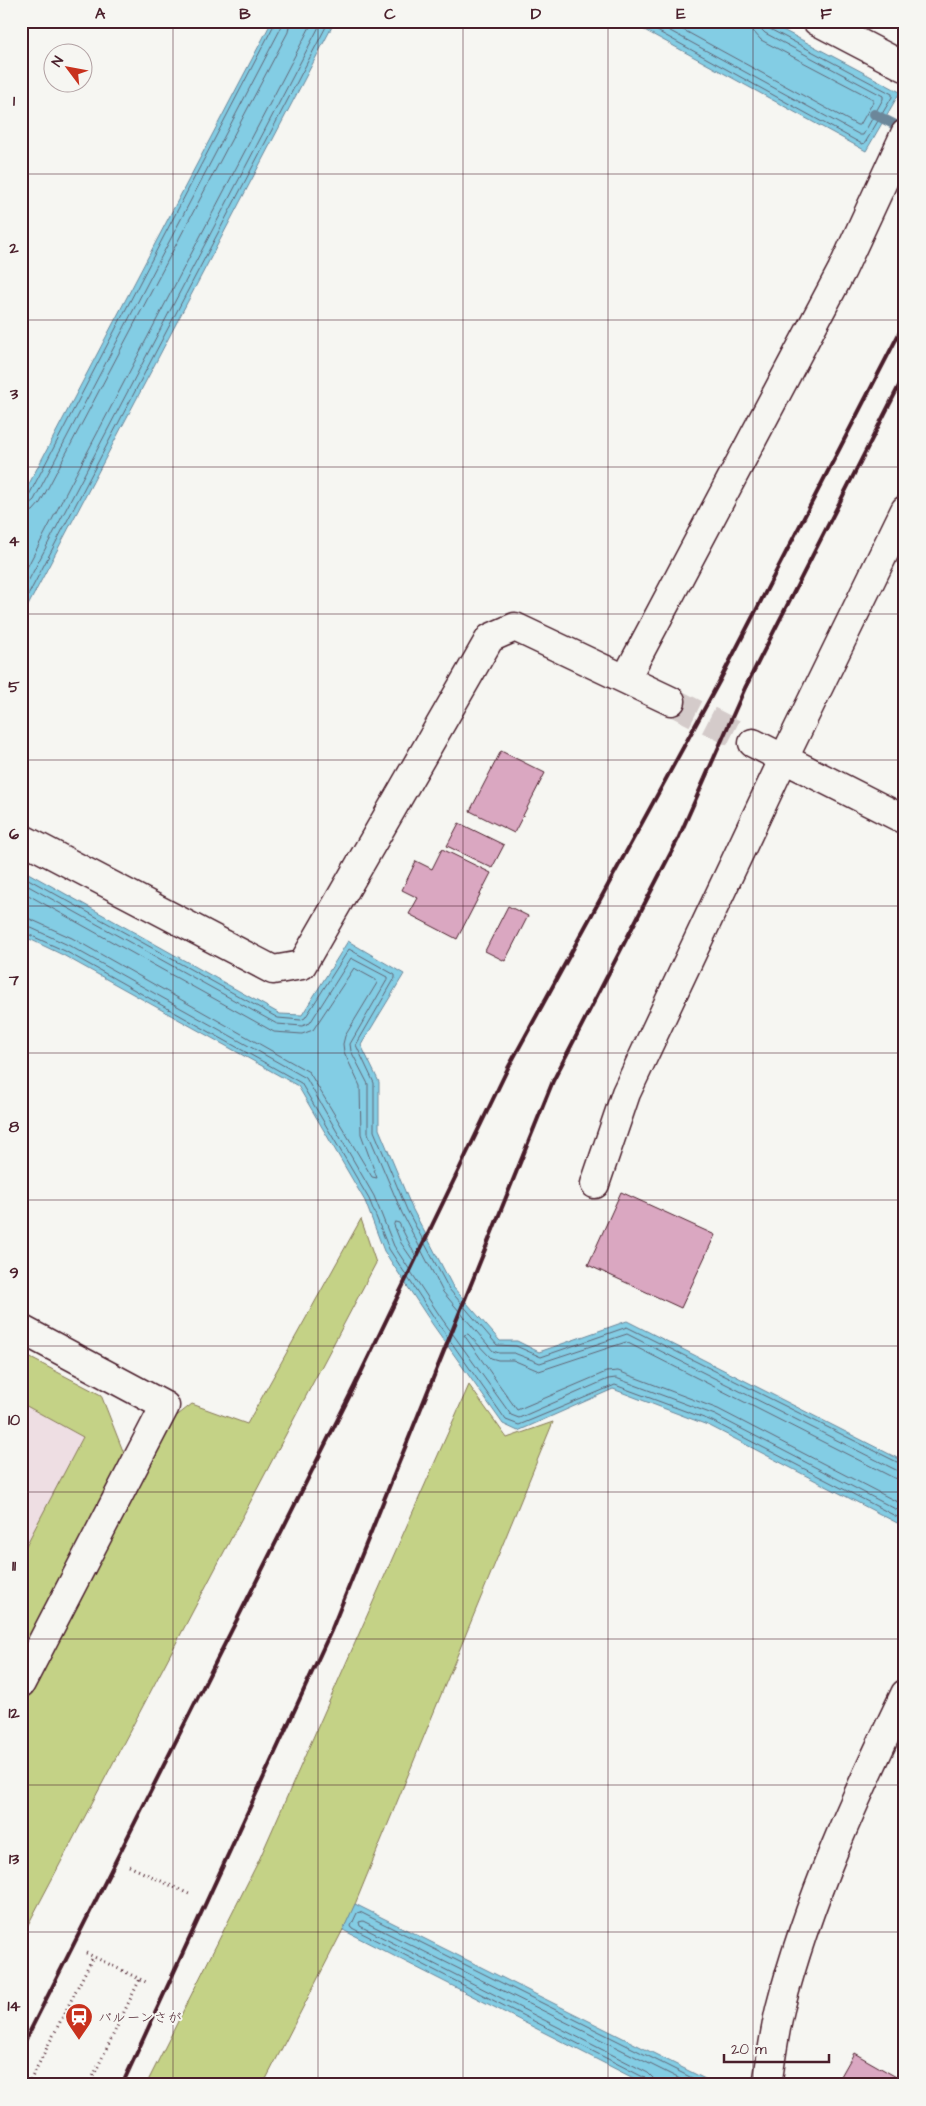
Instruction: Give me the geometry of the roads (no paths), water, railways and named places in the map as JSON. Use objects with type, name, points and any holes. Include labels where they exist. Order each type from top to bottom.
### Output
[{"type":"street","points":[[817,21],[905,67]]},
{"type":"street","points":[[626,678],[842,270],[902,139]]},
{"type":"street","points":[[595,1184],[626,1093],[784,758],[905,510]]},
{"type":"street","points":[[21,838],[273,970],[302,965],[490,638],[515,627],[671,701]]},
{"type":"street","points":[[753,743],[905,820]]},
{"type":"street","points":[[21,1329],[164,1406],[21,1683]]},
{"type":"street","points":[[767,2085],[780,2010],[828,1862],[859,1790],[905,1694]]},
{"type":"water","points":[[272,21],[335,21],[21,619],[21,499]]},
{"type":"water","points":[[628,21],[766,21],[900,92],[866,151]]},
{"type":"water","points":[[21,869],[280,1014],[302,1015],[348,941],[404,974],[361,1045],[379,1082],[379,1129],[412,1208],[453,1287],[500,1341],[517,1341],[539,1352],[627,1321],[905,1462],[905,1527],[710,1426],[613,1389],[518,1431],[503,1424],[433,1325],[384,1251],[365,1201],[298,1086],[63,955],[21,935]]},
{"type":"water","points":[[355,1904],[717,2085],[647,2085],[343,1930]]},
{"type":"waterway","points":[[874,114],[905,130]]},
{"type":"tunnel","points":[[671,701],[753,743]]},
{"type":"railway","points":[[21,2049],[354,1387],[508,1068],[719,682],[905,322]]},
{"type":"railway","points":[[122,2085],[331,1631],[553,1081],[678,839],[745,688],[905,374]]},
{"type":"place","name":"バルーンさが","points":[[79,2041]]}]
